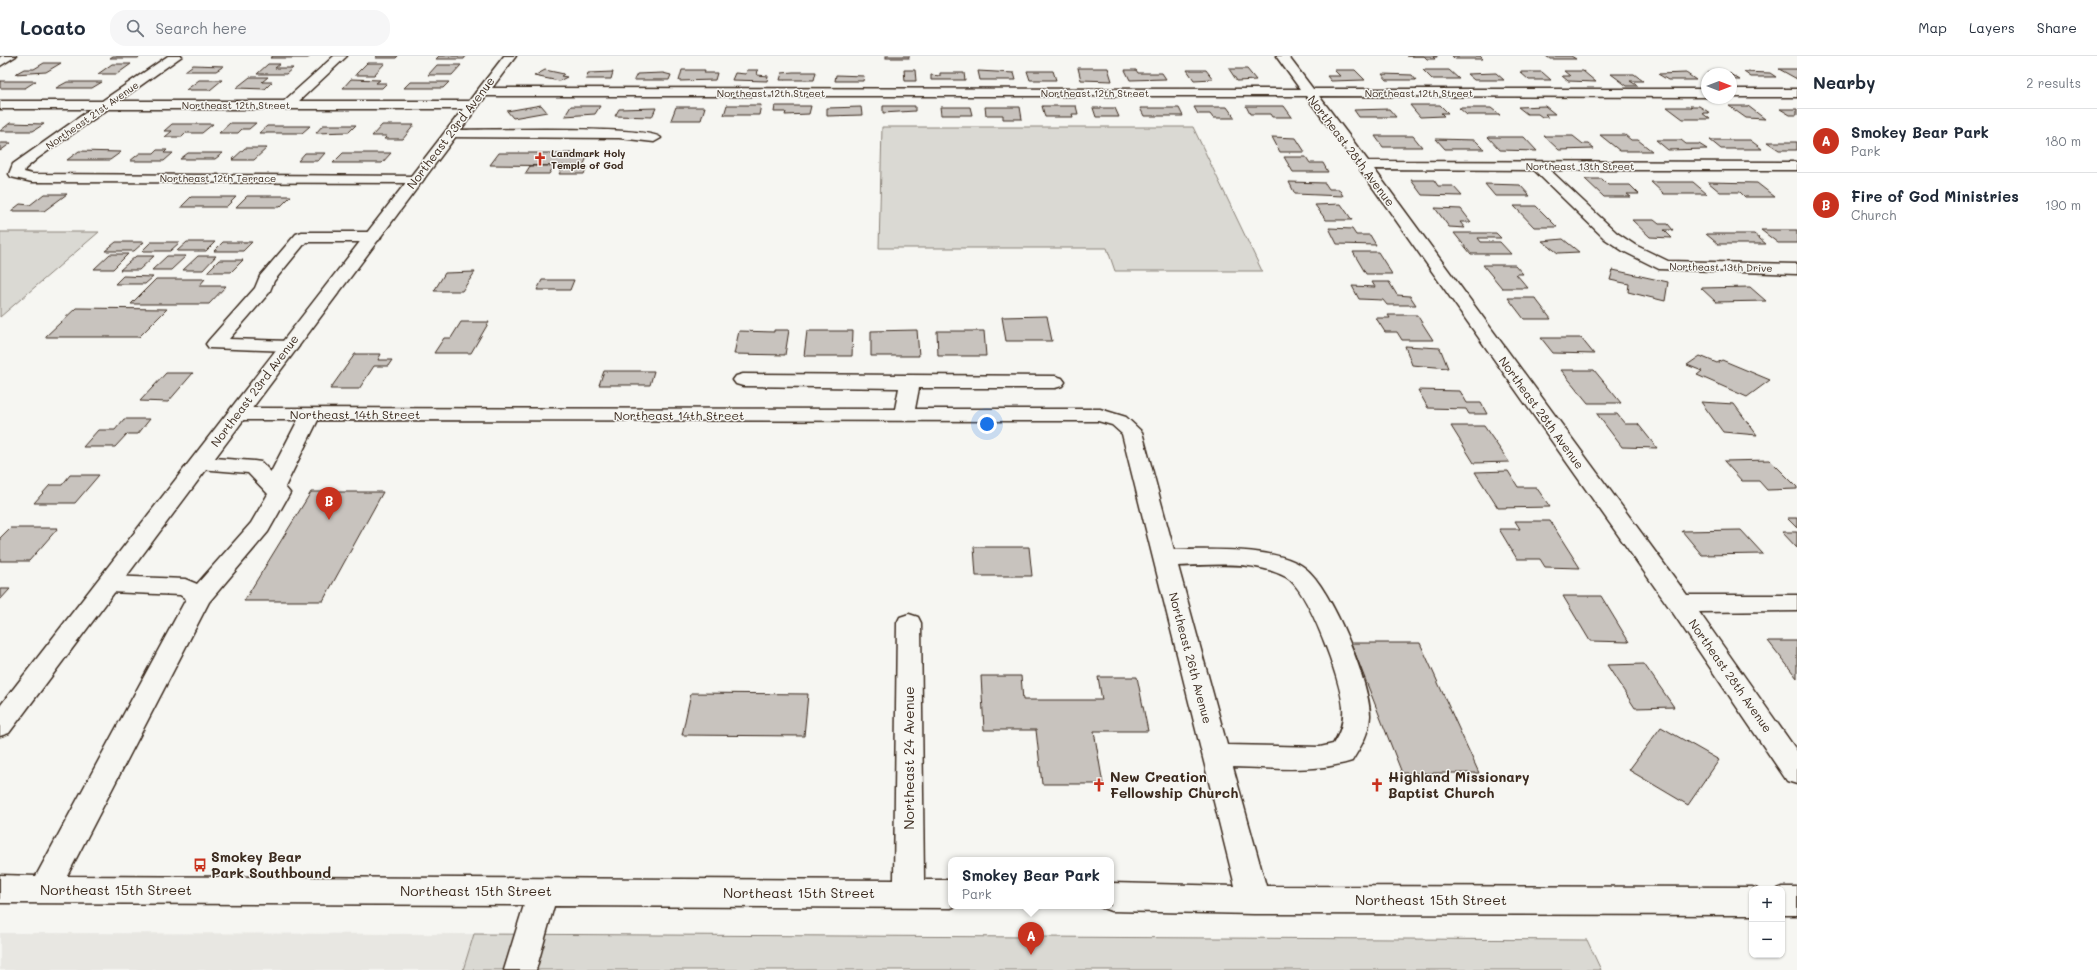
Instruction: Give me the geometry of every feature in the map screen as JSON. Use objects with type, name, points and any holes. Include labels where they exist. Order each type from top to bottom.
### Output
[{"type":"street","points":[[0,62],[10,56]]},
{"type":"street","name":"Northeast 21st Avenue","points":[[20,175],[16,174],[18,167],[176,56]]},
{"type":"street","points":[[287,105],[341,56]]},
{"type":"street","name":"Northeast 23rd Avenue","points":[[0,726],[510,56]]},
{"type":"street","name":"Northeast 28th Avenue","points":[[1282,56],[1308,93],[1364,165],[1680,604],[1797,773]]},
{"type":"street","name":"Northeast 12th Street","points":[[0,105],[287,105],[478,99],[1308,93],[1701,93]]},
{"type":"street","points":[[1737,93],[1797,93]]},
{"type":"street","points":[[451,134],[619,134],[654,138]]},
{"type":"street","name":"Northeast 13th Street","points":[[1364,165],[1797,166]]},
{"type":"street","name":"Northeast 13th Drive","points":[[1538,166],[1611,236],[1628,248],[1665,266],[1797,268]]},
{"type":"street","name":"Northeast 12th Terrace","points":[[20,175],[32,178],[417,178]]},
{"type":"street","points":[[290,346],[215,344],[263,289],[266,280],[302,237],[373,237]]},
{"type":"street","points":[[743,380],[1055,382]]},
{"type":"street","points":[[904,416],[910,382]]},
{"type":"street","name":"Northeast 14th Street","points":[[238,414],[904,416],[1100,415],[1119,421]]},
{"type":"street","points":[[274,486],[311,415]]},
{"type":"street","name":"Northeast 26th Avenue","points":[[1119,421],[1132,432],[1254,900]]},
{"type":"street","points":[[45,889],[101,780],[199,597],[260,527],[279,493],[274,486],[254,467],[200,463]]},
{"type":"street","points":[[1165,558],[1244,559],[1275,564],[1296,573],[1309,585],[1347,671],[1356,705],[1353,735],[1342,753],[1320,758],[1216,756]]},
{"type":"street","points":[[109,584],[185,587],[199,597]]},
{"type":"street","points":[[1680,604],[1797,603]]},
{"type":"street","name":"Northeast 24 Avenue","points":[[909,623],[909,893]]},
{"type":"street","name":"Northeast 15th Street","points":[[0,889],[948,894]]},
{"type":"street","points":[[520,970],[543,892]]},
{"type":"street","name":"Northeast 15th Street","points":[[1114,897],[1254,900],[1749,900]]},
{"type":"street","points":[[1785,900],[1797,900]]},
{"type":"shaded area","points":[[882,127],[1193,127],[1262,271],[1115,271],[1107,248],[879,248]]},
{"type":"shaded area","points":[[0,232],[99,232],[0,317]]},
{"type":"shaded area","points":[[0,933],[474,934],[463,970],[0,970]]},
{"type":"shaded area","points":[[474,934],[1587,940],[1601,970],[463,970]]},
{"type":"building","points":[[113,56],[141,56],[138,58],[110,58]]},
{"type":"building","points":[[273,56],[311,56],[308,58],[270,58]]},
{"type":"building","points":[[377,56],[398,56],[396,58],[375,58]]},
{"type":"building","points":[[439,56],[466,56],[464,59],[436,59]]},
{"type":"building","points":[[886,56],[909,56],[909,58],[886,58]]},
{"type":"building","points":[[1424,56],[1437,57],[1433,57],[1435,59],[1427,59]]},
{"type":"building","points":[[1452,56],[1480,56],[1483,59],[1455,59]]},
{"type":"building","points":[[1546,56],[1571,56],[1576,59],[1550,59]]},
{"type":"building","points":[[44,63],[61,63],[46,72],[15,74],[24,69],[34,69]]},
{"type":"building","points":[[367,63],[385,63],[374,75],[355,75]]},
{"type":"building","points":[[112,64],[131,64],[117,74],[98,74]]},
{"type":"building","points":[[268,64],[280,64],[275,68],[293,68],[286,74],[257,74]]},
{"type":"building","points":[[193,65],[224,66],[216,71],[185,71]]},
{"type":"building","points":[[437,65],[461,65],[452,75],[428,75]]},
{"type":"building","points":[[1078,68],[1108,68],[1112,81],[1081,80]]},
{"type":"building","points":[[1229,69],[1247,69],[1256,80],[1237,81]]},
{"type":"building","points":[[1779,69],[1797,69],[1797,79]]},
{"type":"building","points":[[545,70],[564,74],[561,76],[567,77],[559,81],[534,76]]},
{"type":"building","points":[[682,70],[705,70],[704,73],[717,73],[715,80],[679,81]]},
{"type":"building","points":[[747,70],[758,70],[757,75],[768,76],[767,81],[732,80],[735,73],[746,74]]},
{"type":"building","points":[[904,70],[915,70],[916,81],[905,81]]},
{"type":"building","points":[[1125,70],[1136,70],[1138,73],[1162,73],[1166,79],[1130,80]]},
{"type":"building","points":[[1187,70],[1206,70],[1213,79],[1194,80]]},
{"type":"building","points":[[1334,70],[1355,70],[1365,80],[1331,81],[1327,76],[1340,76]]},
{"type":"building","points":[[1423,70],[1449,70],[1459,79],[1432,79]]},
{"type":"building","points":[[978,71],[1014,73],[1016,80],[980,80]]},
{"type":"building","points":[[1027,71],[1053,71],[1056,80],[1030,80]]},
{"type":"building","points":[[1564,71],[1583,71],[1596,82],[1568,81],[1562,76],[1570,76]]},
{"type":"building","points":[[613,72],[611,79],[586,79],[588,73]]},
{"type":"building","points":[[816,72],[814,80],[780,80],[782,73]]},
{"type":"building","points":[[1520,72],[1542,72],[1551,80],[1529,80]]},
{"type":"building","points":[[1744,72],[1770,73],[1776,77],[1751,77]]},
{"type":"building","points":[[663,73],[671,75],[669,80],[634,80],[637,74]]},
{"type":"building","points":[[940,73],[964,73],[965,80],[931,80],[931,75],[940,76]]},
{"type":"building","points":[[1496,73],[1504,80],[1474,80],[1467,74]]},
{"type":"building","points":[[1686,73],[1696,80],[1668,80],[1658,74]]},
{"type":"building","points":[[1382,74],[1412,75],[1416,80],[1387,80]]},
{"type":"building","points":[[1611,74],[1634,74],[1643,81],[1630,81],[1638,86],[1627,86]]},
{"type":"building","points":[[836,75],[864,76],[863,81],[835,81]]},
{"type":"building","points":[[250,77],[268,77],[262,82],[272,82],[265,89],[236,88]]},
{"type":"building","points":[[351,79],[380,80],[376,83],[387,83],[382,88],[343,88]]},
{"type":"building","points":[[199,80],[222,80],[210,90],[186,90]]},
{"type":"building","points":[[0,81],[36,81],[25,88],[0,88]]},
{"type":"building","points":[[67,82],[102,82],[92,88],[56,88]]},
{"type":"building","points":[[410,82],[449,82],[443,88],[404,88]]},
{"type":"building","points":[[541,105],[547,112],[513,118],[507,111]]},
{"type":"building","points":[[727,105],[761,105],[759,115],[724,115]]},
{"type":"building","points":[[1410,105],[1440,105],[1448,113],[1441,113],[1444,116],[1420,117]]},
{"type":"building","points":[[571,106],[600,106],[595,114],[565,116]]},
{"type":"building","points":[[775,106],[811,106],[809,114],[785,115],[786,112],[774,112]]},
{"type":"building","points":[[883,106],[915,106],[915,111],[883,113]]},
{"type":"building","points":[[1042,106],[1076,106],[1078,114],[1072,114],[1073,117],[1045,117]]},
{"type":"building","points":[[1246,106],[1284,106],[1292,117],[1272,117],[1270,114],[1250,114]]},
{"type":"building","points":[[1545,106],[1555,114],[1545,114],[1548,117],[1542,117],[1538,114],[1527,114],[1518,107]]},
{"type":"building","points":[[1690,106],[1699,106],[1710,113],[1702,113],[1710,119],[1683,119],[1667,107],[1692,107]]},
{"type":"building","points":[[1729,106],[1748,106],[1765,119],[1746,118]]},
{"type":"building","points":[[676,107],[705,107],[701,120],[671,120]]},
{"type":"building","points":[[861,107],[862,115],[827,116],[827,108]]},
{"type":"building","points":[[940,107],[970,107],[972,115],[941,115]]},
{"type":"building","points":[[985,107],[1020,107],[1022,119],[1003,119],[1003,115],[986,115]]},
{"type":"building","points":[[1194,107],[1227,107],[1235,118],[1213,118],[1210,114],[1198,114]]},
{"type":"building","points":[[656,108],[652,117],[615,116],[619,109]]},
{"type":"building","points":[[1093,108],[1115,108],[1119,117],[1096,117]]},
{"type":"building","points":[[1140,108],[1179,108],[1183,116],[1144,116]]},
{"type":"building","points":[[1459,108],[1491,108],[1500,115],[1467,115]]},
{"type":"building","points":[[1389,109],[1396,117],[1359,117],[1354,110]]},
{"type":"building","points":[[1780,109],[1797,109],[1797,115],[1790,115]]},
{"type":"building","points":[[10,123],[44,124],[33,131],[0,131]]},
{"type":"building","points":[[230,123],[256,123],[249,129],[242,129],[238,133],[219,133]]},
{"type":"building","points":[[172,124],[213,124],[202,133],[186,133],[182,137],[165,137],[172,131],[164,131]]},
{"type":"building","points":[[323,125],[356,125],[349,132],[316,133]]},
{"type":"building","points":[[382,125],[414,125],[403,139],[384,139],[387,136],[372,136]]},
{"type":"building","points":[[267,126],[310,126],[302,133],[259,133]]},
{"type":"building","points":[[1600,135],[1625,135],[1631,140],[1638,140],[1652,151],[1620,151]]},
{"type":"building","points":[[1375,136],[1413,136],[1422,147],[1383,147]]},
{"type":"building","points":[[1544,136],[1573,136],[1583,144],[1588,144],[1594,149],[1559,150]]},
{"type":"building","points":[[1272,137],[1296,138],[1305,152],[1280,152]]},
{"type":"building","points":[[1488,137],[1524,137],[1537,151],[1500,150]]},
{"type":"building","points":[[1436,139],[1475,140],[1484,149],[1445,149]]},
{"type":"building","points":[[1656,140],[1681,140],[1686,144],[1699,144],[1707,149],[1668,150]]},
{"type":"building","points":[[1710,140],[1750,140],[1762,149],[1721,149]]},
{"type":"building","points":[[1767,142],[1797,142],[1797,150],[1779,150]]},
{"type":"building","points":[[0,143],[11,143],[0,151]]},
{"type":"building","points":[[245,148],[267,148],[254,160],[232,160]]},
{"type":"building","points":[[157,150],[167,150],[164,153],[173,153],[164,161],[130,161],[140,153],[154,153]]},
{"type":"building","points":[[79,151],[121,152],[110,160],[67,160]]},
{"type":"building","points":[[188,153],[223,153],[215,159],[180,159]]},
{"type":"building","points":[[305,153],[325,153],[318,161],[298,161]]},
{"type":"building","points":[[343,153],[391,153],[382,163],[333,163]]},
{"type":"building","name":"Landmark Holy Temple of God","points":[[499,153],[589,153],[583,166],[490,165]]},
{"type":"building","points":[[1284,157],[1306,157],[1310,163],[1323,163],[1328,172],[1293,172]]},
{"type":"building","points":[[530,166],[554,166],[549,174],[525,174]]},
{"type":"building","points":[[563,167],[587,167],[584,174],[559,174]]},
{"type":"building","points":[[1585,179],[1602,179],[1608,185],[1630,185],[1639,194],[1627,194],[1631,197],[1604,197]]},
{"type":"building","points":[[1411,180],[1434,180],[1438,186],[1453,186],[1462,196],[1422,195]]},
{"type":"building","points":[[1289,182],[1325,183],[1329,189],[1339,189],[1343,196],[1295,194]]},
{"type":"building","points":[[1651,182],[1693,182],[1707,194],[1664,194]]},
{"type":"building","points":[[1708,182],[1757,183],[1775,197],[1745,197],[1740,192],[1720,192]]},
{"type":"building","points":[[1485,184],[1520,185],[1530,196],[1495,196]]},
{"type":"building","points":[[44,194],[67,194],[44,211],[11,211],[20,204],[30,205]]},
{"type":"building","points":[[247,196],[291,196],[280,207],[236,207]]},
{"type":"building","points":[[191,197],[236,197],[226,207],[181,207]]},
{"type":"building","points":[[1341,204],[1352,220],[1326,220],[1315,205]]},
{"type":"building","points":[[1514,206],[1536,206],[1557,227],[1534,227]]},
{"type":"building","points":[[1435,208],[1461,209],[1471,222],[1460,222],[1465,228],[1449,227]]},
{"type":"building","points":[[1632,220],[1654,220],[1659,224],[1668,224],[1673,230],[1664,230],[1672,238],[1650,237]]},
{"type":"building","points":[[1329,228],[1352,229],[1356,235],[1370,235],[1376,245],[1337,244]]},
{"type":"building","points":[[1761,230],[1797,230],[1797,243],[1778,243]]},
{"type":"building","points":[[1454,233],[1496,233],[1501,238],[1478,238],[1481,242],[1500,242],[1511,254],[1471,254]]},
{"type":"building","points":[[1706,234],[1754,234],[1766,244],[1718,244]]},
{"type":"building","points":[[1563,239],[1579,252],[1558,253],[1542,241]]},
{"type":"building","points":[[116,242],[144,242],[134,251],[105,251]]},
{"type":"building","points":[[151,242],[180,242],[170,251],[142,251]]},
{"type":"building","points":[[187,242],[215,242],[206,251],[177,251]]},
{"type":"building","points":[[223,242],[252,242],[243,251],[214,251]]},
{"type":"building","points":[[1353,252],[1378,252],[1392,274],[1366,274]]},
{"type":"building","points":[[110,254],[128,254],[113,269],[94,269]]},
{"type":"building","points":[[136,256],[154,256],[139,270],[120,270]]},
{"type":"building","points":[[167,256],[186,256],[171,270],[152,270]]},
{"type":"building","points":[[198,256],[216,256],[203,270],[183,270]]},
{"type":"building","points":[[219,260],[243,260],[231,272],[207,272]]},
{"type":"building","points":[[1483,265],[1515,265],[1523,274],[1516,274],[1528,288],[1502,288]]},
{"type":"building","points":[[1613,270],[1668,282],[1665,301],[1628,292],[1629,284],[1610,280]]},
{"type":"building","points":[[475,272],[462,291],[434,291],[445,273]]},
{"type":"building","points":[[123,276],[153,277],[145,284],[115,284]]},
{"type":"building","points":[[156,279],[205,279],[199,286],[226,286],[209,304],[131,304]]},
{"type":"building","points":[[542,280],[574,280],[570,290],[537,290]]},
{"type":"building","points":[[1372,282],[1389,282],[1397,295],[1410,296],[1416,305],[1387,305],[1383,300],[1359,299],[1352,286],[1375,287]]},
{"type":"building","points":[[1750,287],[1766,301],[1716,302],[1701,288]]},
{"type":"building","points":[[1508,298],[1535,298],[1551,319],[1524,319]]},
{"type":"building","points":[[76,308],[167,309],[139,337],[45,337]]},
{"type":"building","points":[[1388,315],[1417,315],[1433,340],[1402,340],[1397,332],[1385,332],[1376,318],[1390,318]]},
{"type":"building","points":[[1047,316],[1052,341],[1006,341],[1002,317]]},
{"type":"building","points":[[461,322],[489,322],[471,353],[434,353],[444,338],[451,338]]},
{"type":"building","points":[[774,330],[789,330],[785,355],[734,354],[739,331],[774,332]]},
{"type":"building","points":[[917,330],[919,356],[871,356],[871,331]]},
{"type":"building","points":[[807,331],[853,331],[852,356],[804,356]]},
{"type":"building","points":[[937,331],[984,331],[986,356],[938,356]]},
{"type":"building","points":[[1541,338],[1581,338],[1594,354],[1553,353]]},
{"type":"building","points":[[1405,346],[1440,348],[1448,368],[1412,365]]},
{"type":"building","points":[[355,354],[381,354],[378,360],[392,360],[388,366],[374,366],[359,389],[330,389]]},
{"type":"building","points":[[1700,356],[1717,363],[1722,360],[1770,380],[1747,397],[1697,375],[1702,371],[1687,365]]},
{"type":"building","points":[[1561,370],[1594,370],[1621,403],[1588,403]]},
{"type":"building","points":[[604,371],[654,371],[650,385],[599,385]]},
{"type":"building","points":[[166,373],[193,373],[168,402],[140,401]]},
{"type":"building","points":[[1418,390],[1460,391],[1467,403],[1481,403],[1487,414],[1469,414],[1466,409],[1428,408]]},
{"type":"building","points":[[1701,402],[1734,404],[1757,435],[1723,432]]},
{"type":"building","points":[[1597,414],[1617,414],[1625,424],[1638,424],[1657,448],[1622,447]]},
{"type":"building","points":[[124,419],[150,419],[138,434],[127,434],[115,447],[83,447],[98,430],[115,430]]},
{"type":"building","points":[[1451,426],[1484,426],[1509,462],[1474,463]]},
{"type":"building","points":[[1770,460],[1797,487],[1797,489],[1767,490],[1759,481],[1742,481],[1724,461]]},
{"type":"building","points":[[1508,471],[1518,487],[1536,487],[1550,507],[1498,508],[1475,472]]},
{"type":"building","points":[[70,475],[99,475],[75,503],[34,503],[50,485],[62,485]]},
{"type":"building","points":[[311,492],[383,492],[323,601],[244,601]]},
{"type":"building","points":[[1787,518],[1797,518],[1797,528]]},
{"type":"building","points":[[1515,521],[1550,521],[1580,568],[1545,567],[1540,559],[1517,559],[1499,529],[1520,529]]},
{"type":"building","points":[[10,528],[58,528],[29,561],[0,561],[0,538]]},
{"type":"building","points":[[1741,530],[1763,554],[1702,555],[1682,531]]},
{"type":"building","points":[[1782,532],[1797,532],[1797,548]]},
{"type":"building","points":[[974,547],[1029,547],[1032,576],[976,576]]},
{"type":"building","points":[[0,589],[10,589],[0,600]]},
{"type":"building","points":[[1563,596],[1601,596],[1629,642],[1590,641]]},
{"type":"building","points":[[1768,641],[1797,641],[1797,678]]},
{"type":"building","points":[[1351,643],[1420,643],[1479,773],[1402,773]]},
{"type":"building","points":[[1644,664],[1674,707],[1635,708],[1607,665]]},
{"type":"building","points":[[981,676],[1021,676],[1023,700],[1102,700],[1098,677],[1137,677],[1148,731],[1094,731],[1103,784],[1042,784],[1036,730],[984,730]]},
{"type":"building","points":[[691,693],[808,694],[804,736],[682,735]]},
{"type":"building","points":[[1661,727],[1719,760],[1688,805],[1629,770]]},
{"type":"place","name":"Landmark Holy Temple of God","points":[[540,159]]},
{"type":"place","name":"Fire of God Ministries","points":[[329,520]]},
{"type":"place","name":"New Creation Fellowship Church","points":[[1099,785]]},
{"type":"place","name":"Highland Missionary Baptist Church","points":[[1377,785]]},
{"type":"place","name":"Smokey Bear Park Southbound","points":[[200,865]]},
{"type":"place","name":"Smokey Bear Park","points":[[1031,955]]}]
